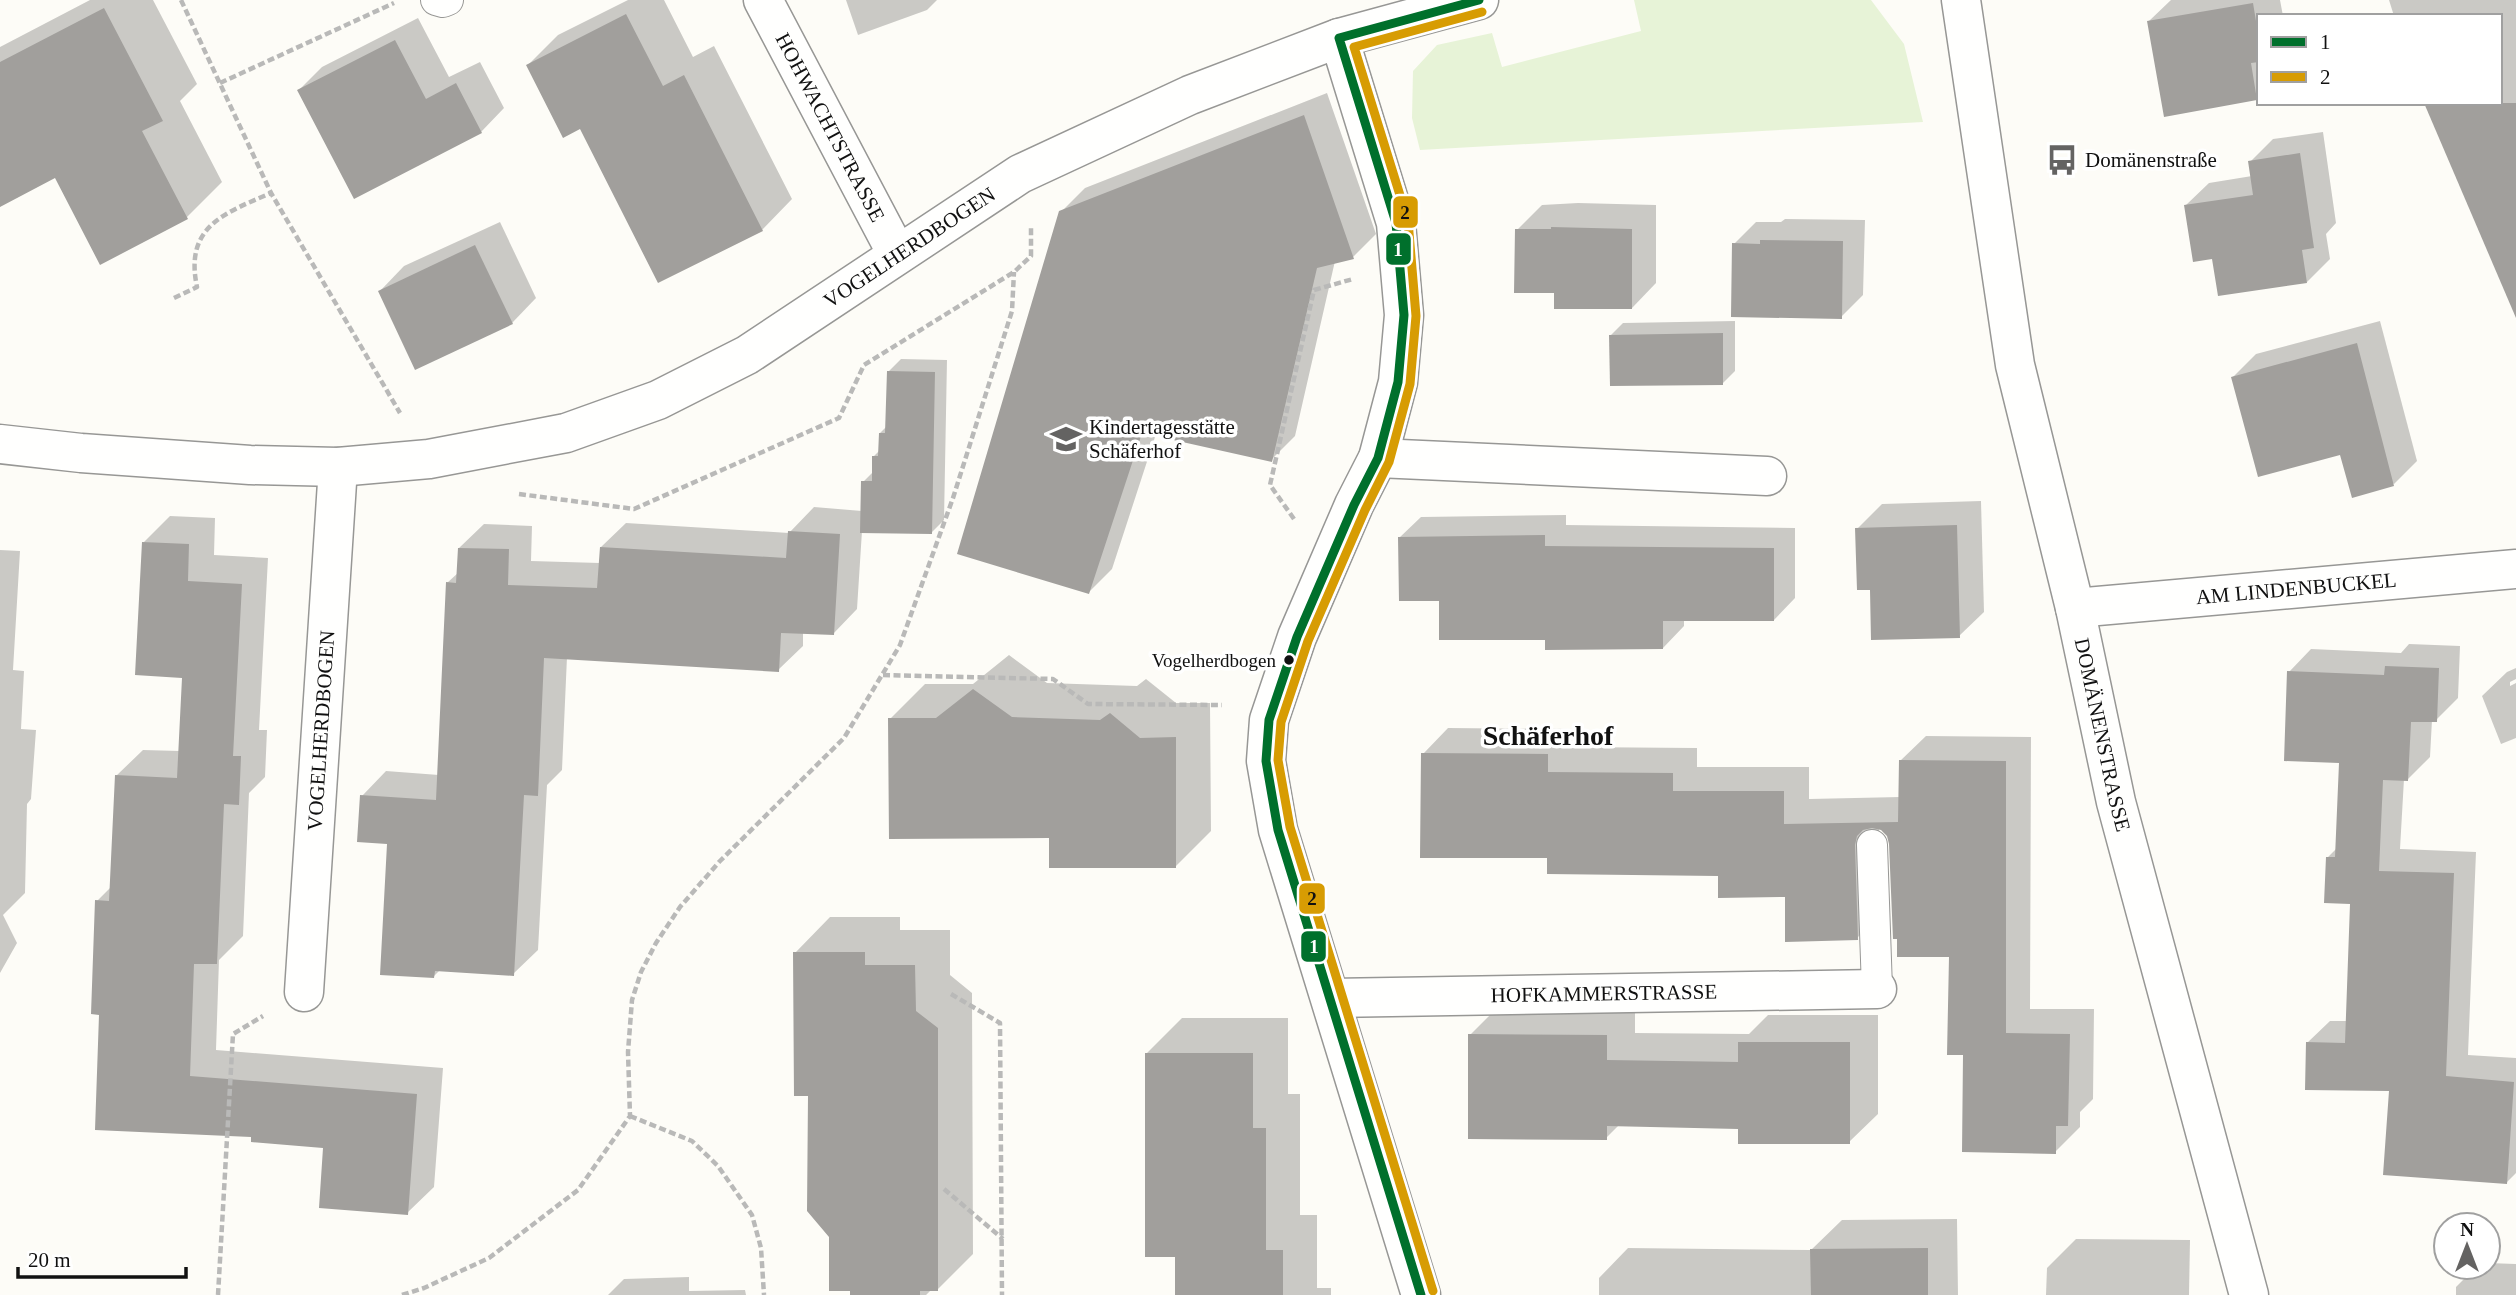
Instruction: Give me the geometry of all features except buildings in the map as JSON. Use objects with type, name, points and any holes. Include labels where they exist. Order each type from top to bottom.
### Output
[{"type":"street","name":"HOHWACHTSTRASSE","points":[[763,0],[897,254]]},
{"type":"street","name":"VOGELHERDBOGEN","points":[[0,444],[224,464],[338,467],[446,456],[566,433],[658,400],[747,355],[1020,174],[1189,95],[1339,38],[1479,0]]},
{"type":"street","name":"DOMÄNENSTRASSE","points":[[1961,0],[2015,365],[2075,608],[2116,802],[2249,1295]]},
{"type":"street","points":[[1339,38],[1396,223],[1404,315],[1398,382],[1378,458],[1327,565],[1297,637],[1269,720],[1266,761],[1278,831],[1420,1295]]},
{"type":"street","points":[[1378,458],[1767,476]]},
{"type":"street","name":"VOGELHERDBOGEN","points":[[304,992],[338,467]]},
{"type":"street","name":"AM LINDENBUCKEL","points":[[2075,608],[2516,569]]},
{"type":"street","name":"HOFKAMMERSTRASSE","points":[[1331,998],[1877,989]]},
{"type":"lane","points":[[436,0],[448,0]]},
{"type":"lane","points":[[1872,845],[1877,989]]},
{"type":"path","points":[[181,0],[271,193],[391,401],[446,456],[489,491],[634,509],[839,418],[864,365],[1014,272],[1031,256],[1031,220],[1020,174]]},
{"type":"path","points":[[220,83],[401,0]]},
{"type":"path","points":[[174,298],[197,287],[193,269],[202,235],[223,214],[271,193]]},
{"type":"path","points":[[1327,565],[1270,485],[1314,290],[1401,265]]},
{"type":"path","points":[[402,1295],[424,1288],[489,1258],[578,1190],[630,1116],[628,1052],[632,1000],[641,972],[656,943],[680,907],[720,861],[844,738],[900,645],[953,498],[1012,311],[1014,272]]},
{"type":"path","points":[[883,676],[1053,679],[1088,704],[1226,705],[1269,720]]},
{"type":"path","points":[[218,1295],[233,1034],[304,992]]},
{"type":"path","points":[[951,994],[1000,1023],[1002,1295]]},
{"type":"path","points":[[630,1116],[692,1141],[718,1166],[752,1215],[761,1248],[764,1295]]},
{"type":"path","points":[[944,1189],[1003,1240]]},
{"type":"green space","points":[[1634,0],[1871,0],[1904,44],[1923,122],[1420,150],[1412,118],[1413,71],[1437,45],[1492,33],[1502,67],[1641,31]]},
{"type":"transit line","name":"1","points":[[1421,1295],[1278,830],[1266,761],[1269,720],[1297,637],[1354,505],[1378,458],[1398,382],[1404,315],[1396,223],[1339,38],[1479,0]]},
{"type":"transit line","name":"2","points":[[1433,1291],[1290,827],[1278,760],[1281,722],[1308,641],[1389,462],[1410,384],[1416,316],[1408,221],[1354,47],[1482,12]]},
{"type":"place","name":"Domänenstraße","points":[[2062,160]]},
{"type":"place","name":"Kindertagesstätte Schäferhof","points":[[1066,439]]},
{"type":"place","name":"Vogelherdbogen","points":[[1289,660]]},
{"type":"district","name":"Schäferhof","points":[[1548,735]]}]
